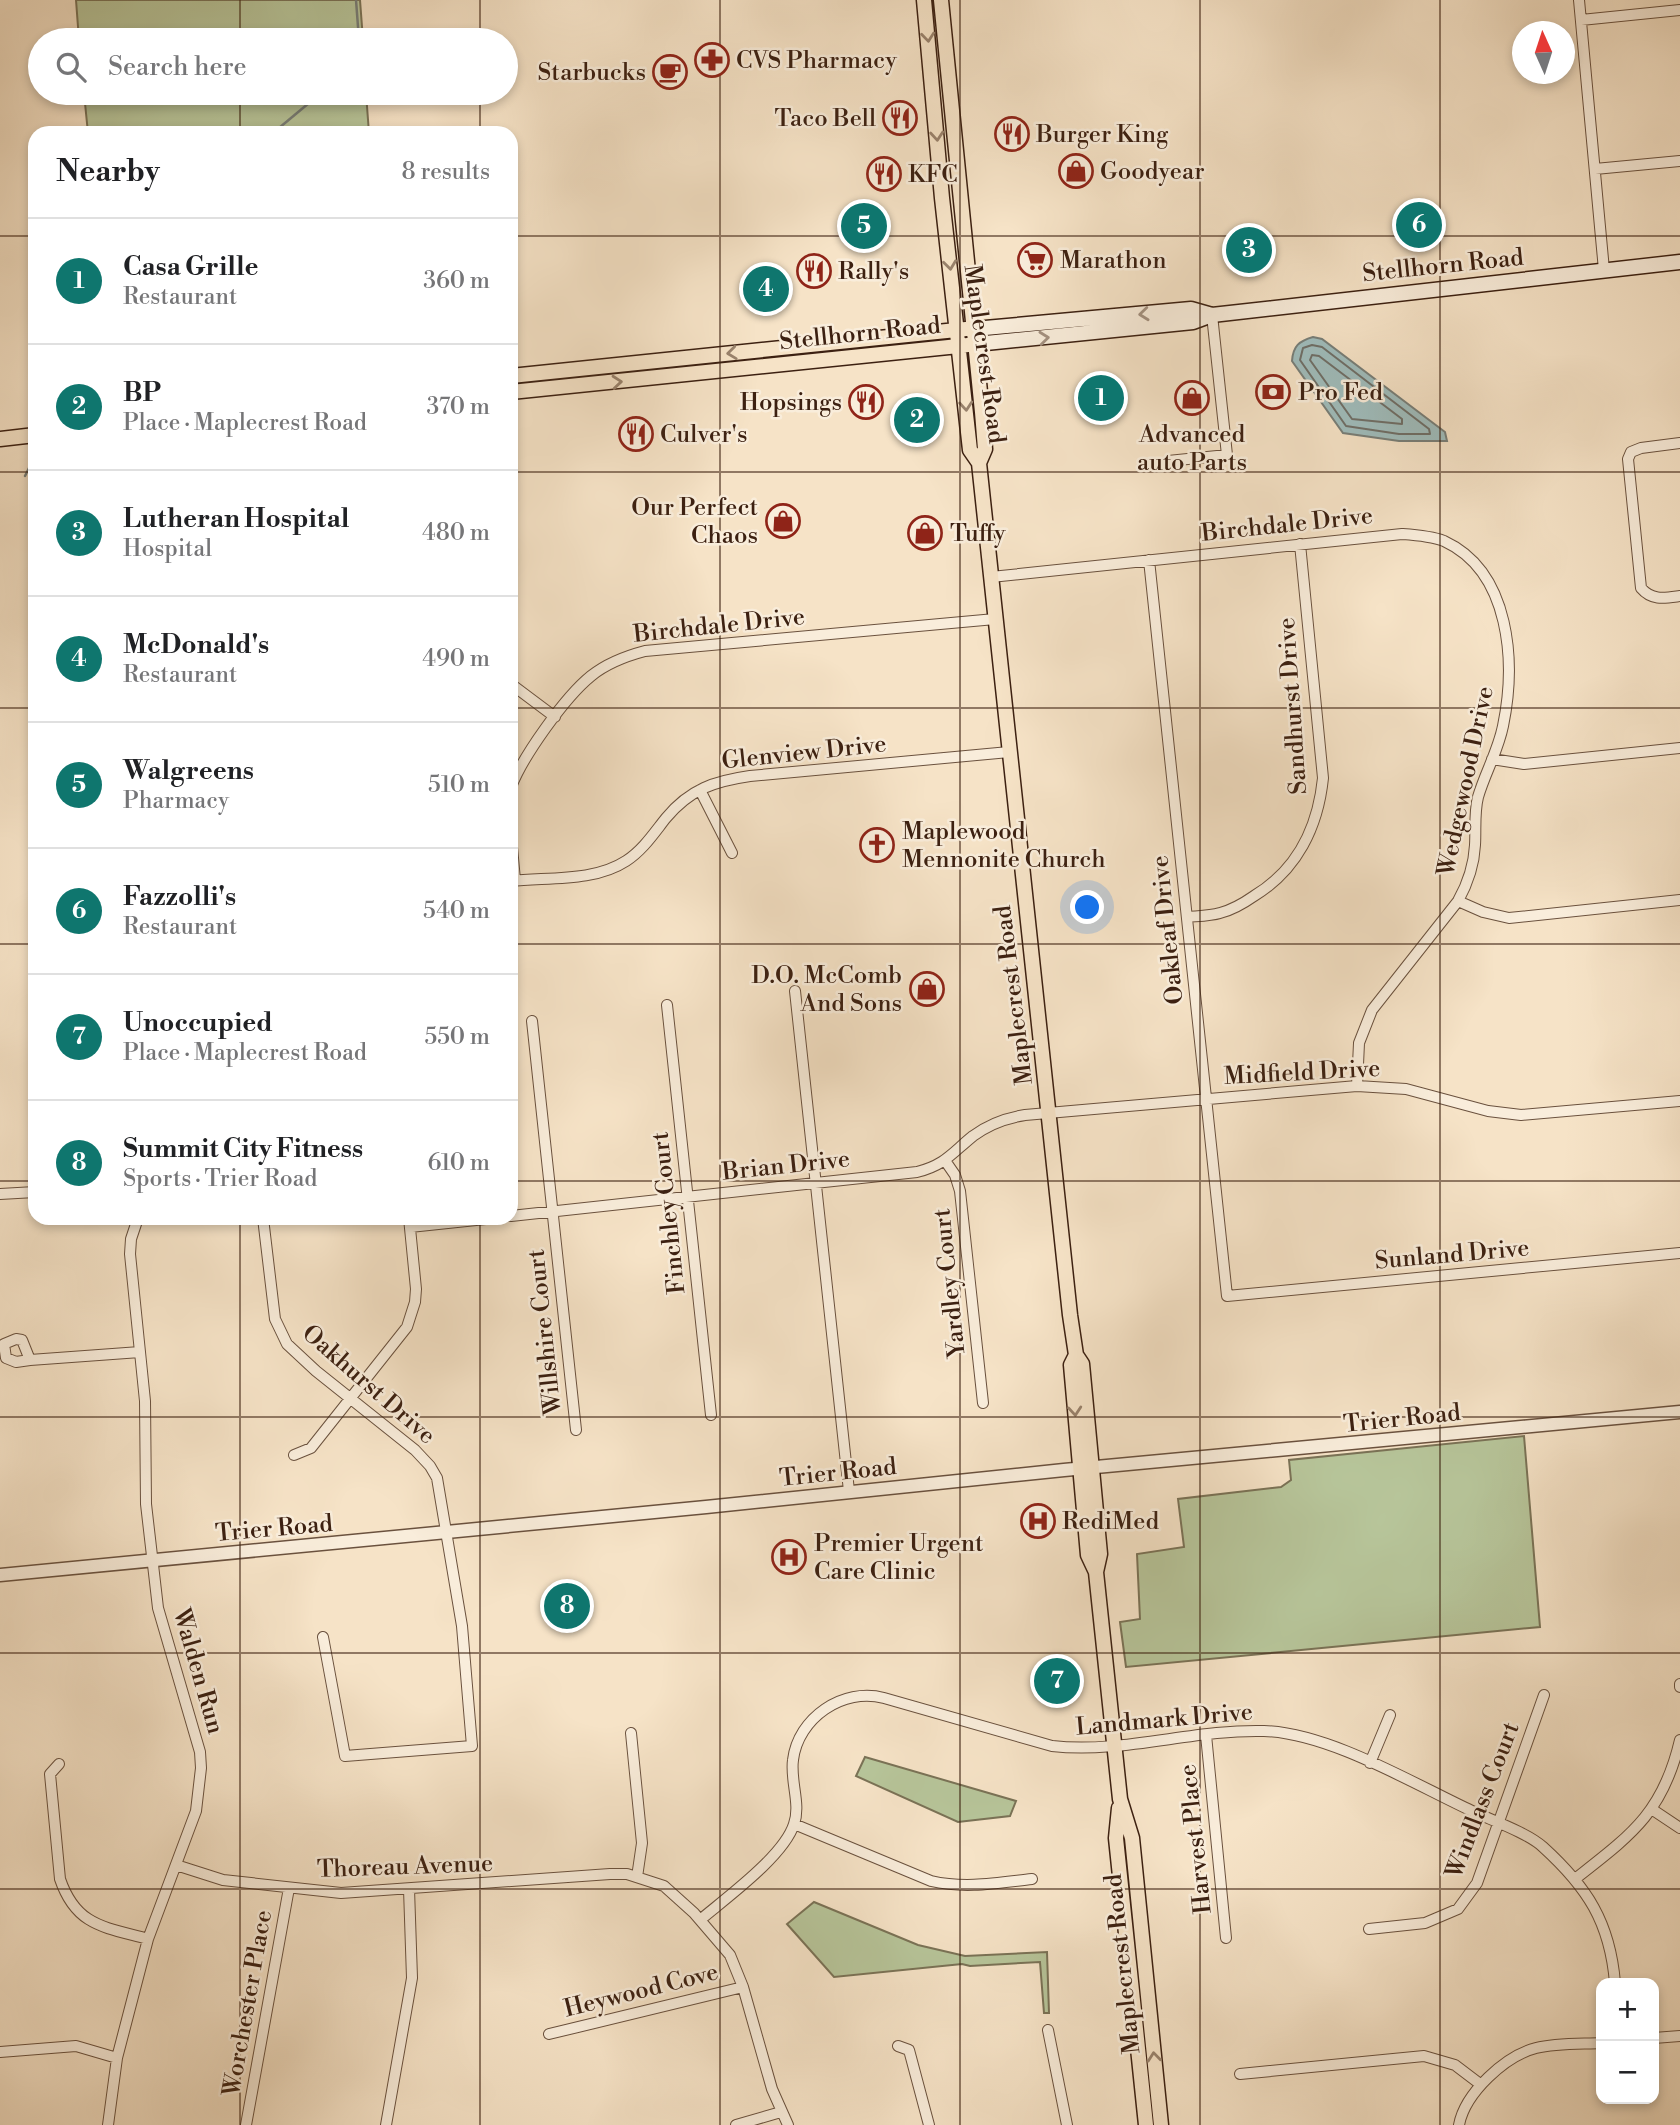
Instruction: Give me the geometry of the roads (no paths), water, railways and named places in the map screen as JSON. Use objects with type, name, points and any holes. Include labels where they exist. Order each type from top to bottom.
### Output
[{"type":"main road","name":"Maplecrest Road","points":[[924,0],[970,450],[979,463],[1076,1354],[1071,1365],[1086,1468],[1088,1555],[1096,1572],[1120,1799],[1132,1838],[1161,2125]]},
{"type":"main road","name":"Maplecrest Road","points":[[942,0],[985,449],[979,463]]},
{"type":"main road","name":"Stellhorn Road","points":[[518,391],[1193,322],[1212,315],[1680,262]]},
{"type":"main road","name":"Stellhorn Road","points":[[518,375],[1191,309],[1212,315]]},
{"type":"main road","points":[[0,439],[28,436]]},
{"type":"main road","name":"Maplecrest Road","points":[[1120,1799],[1116,1838],[1146,2125]]},
{"type":"street","points":[[1579,0],[1604,271]]},
{"type":"street","points":[[1581,20],[1680,9]]},
{"type":"street","points":[[1595,169],[1680,161]]},
{"type":"street","points":[[1168,461],[1227,455],[1212,315]]},
{"type":"street","points":[[1680,443],[1641,448],[1631,452],[1628,459],[1642,588],[1647,595],[1656,598],[1680,596]]},
{"type":"street","name":"Birchdale Drive","points":[[991,577],[1402,534],[1442,540],[1459,550]]},
{"type":"street","name":"Sandhurst Drive","points":[[1187,917],[1221,913],[1266,888],[1298,854],[1307,840],[1318,812],[1323,778],[1300,544]]},
{"type":"street","name":"Wedgewood Drive","points":[[1357,1086],[1359,1042],[1372,1010],[1458,901],[1467,884],[1473,865],[1475,811],[1502,730],[1508,683],[1503,619],[1489,580],[1476,564],[1459,550]]},
{"type":"street","name":"Oakleaf Drive","points":[[1149,560],[1227,1296]]},
{"type":"street","name":"Birchdale Drive","points":[[518,770],[555,717],[589,677],[623,657],[645,652],[995,619]]},
{"type":"street","points":[[518,689],[555,717]]},
{"type":"street","points":[[1492,759],[1524,764],[1680,748]]},
{"type":"street","name":"Glenview Drive","points":[[518,880],[585,875],[605,871],[625,862],[640,849],[678,804],[713,783],[750,776],[1009,752]]},
{"type":"street","points":[[700,790],[732,853]]},
{"type":"street","points":[[1458,901],[1483,912],[1509,918],[1680,900]]},
{"type":"street","points":[[795,991],[849,1492]]},
{"type":"street","name":"Finchley Court","points":[[667,1005],[711,1415]]},
{"type":"street","name":"Willshire Court","points":[[532,1021],[576,1430]]},
{"type":"street","name":"Midfield Drive","points":[[1049,1113],[1357,1086],[1406,1089],[1464,1106],[1521,1115],[1680,1101]]},
{"type":"street","name":"Brian Drive","points":[[518,1215],[917,1172],[946,1162],[974,1135],[1007,1117],[1049,1113]]},
{"type":"street","name":"Yardley Court","points":[[946,1162],[955,1175],[960,1191],[983,1403]]},
{"type":"street","points":[[0,1194],[28,1192]]},
{"type":"street","name":"Walden Run","points":[[108,2125],[117,2058],[148,1940],[195,1811],[201,1768],[200,1752],[160,1619],[146,1504],[145,1401],[130,1254],[136,1225]]},
{"type":"street","name":"Oakhurst Drive","points":[[264,1225],[275,1319],[287,1344],[415,1450],[430,1466],[439,1488],[462,1626],[472,1746],[345,1756],[323,1637]]},
{"type":"street","points":[[294,1455],[311,1448],[401,1336],[411,1317],[416,1289],[409,1225]]},
{"type":"street","name":"Sunland Drive","points":[[1227,1296],[1680,1253]]},
{"type":"street","points":[[30,1360],[140,1352]]},
{"type":"street","name":"Trier Road","points":[[0,1575],[1680,1412]]},
{"type":"street","name":"Windlass Court","points":[[1368,1929],[1425,1923],[1458,1909],[1478,1883],[1544,1695]]},
{"type":"street","name":"Landmark Drive","points":[[794,1824],[796,1798],[793,1758],[800,1736],[822,1710],[855,1697],[879,1697],[1052,1746],[1069,1748],[1245,1731],[1287,1733],[1329,1745],[1540,1844],[1575,1879],[1599,1913],[1614,1978]]},
{"type":"street","points":[[1370,1763],[1390,1715]]},
{"type":"street","points":[[631,1733],[642,1843],[637,1877]]},
{"type":"street","name":"Harvest Place","points":[[1206,1735],[1226,1938]]},
{"type":"street","points":[[1575,1879],[1628,1837],[1653,1810],[1674,1769],[1680,1740]]},
{"type":"street","points":[[59,1764],[50,1774],[60,1878],[65,1894],[74,1909],[90,1922],[148,1940]]},
{"type":"street","points":[[1653,1810],[1680,1828]]},
{"type":"street","points":[[700,1920],[769,1859],[794,1824],[943,1884],[970,1886],[1032,1879]]},
{"type":"street","name":"Thoreau Avenue","points":[[177,1865],[223,1880],[341,1893],[610,1874],[637,1877],[664,1886],[680,1898],[730,1955],[743,1987],[772,2089],[788,2125]]},
{"type":"street","name":"Worchester Place","points":[[246,2125],[289,1888]]},
{"type":"street","points":[[386,2125],[412,1978],[409,1889]]},
{"type":"street","name":"Heywood Cove","points":[[549,2034],[743,1987]]},
{"type":"street","points":[[1048,2029],[1066,2125]]},
{"type":"street","points":[[1659,2038],[1680,2036]]},
{"type":"street","points":[[1459,2125],[1460,2117],[1480,2084],[1507,2062],[1536,2048],[1596,2043]]},
{"type":"street","points":[[0,2052],[76,2046],[117,2058]]},
{"type":"street","points":[[898,2046],[909,2050],[929,2125]]},
{"type":"street","points":[[1240,2074],[1424,2056],[1455,2065],[1480,2084]]},
{"type":"street","points":[[736,2125],[781,2112]]},
{"type":"water","points":[[1313,337],[1322,339],[1445,432],[1447,441],[1399,441],[1343,433],[1292,361],[1298,345]]},
{"type":"waterway","points":[[356,0],[358,28]]},
{"type":"waterway","points":[[281,126],[307,105]]},
{"type":"waterway","points":[[25,476],[28,470]]},
{"type":"place","name":"CVS Pharmacy","points":[[712,60]]},
{"type":"place","name":"Starbucks","points":[[670,72]]},
{"type":"place","name":"Taco Bell","points":[[900,118]]},
{"type":"place","name":"Burger King","points":[[1012,134]]},
{"type":"place","name":"Goodyear","points":[[1076,171]]},
{"type":"place","name":"KFC","points":[[884,174]]},
{"type":"place","name":"Fazzolli's","points":[[1419,225]]},
{"type":"place","name":"Walgreens","points":[[864,226]]},
{"type":"place","name":"Lutheran Hospital","points":[[1249,250]]},
{"type":"place","name":"Marathon","points":[[1035,260]]},
{"type":"place","name":"Rally's","points":[[814,271]]},
{"type":"place","name":"McDonald's","points":[[766,289]]},
{"type":"place","name":"Pro Fed","points":[[1273,392]]},
{"type":"place","name":"Casa Grille","points":[[1101,398]]},
{"type":"place","name":"Advanced auto Parts","points":[[1192,398]]},
{"type":"place","name":"Hopsings","points":[[866,402]]},
{"type":"place","name":"BP","points":[[917,420]]},
{"type":"place","name":"Culver's","points":[[636,434]]},
{"type":"place","name":"Our Perfect Chaos","points":[[783,521]]},
{"type":"place","name":"Tuffy","points":[[925,533]]},
{"type":"place","name":"Maplewood Mennonite Church","points":[[877,845]]},
{"type":"place","name":"D.O. McComb And Sons","points":[[927,989]]},
{"type":"place","name":"RediMed","points":[[1038,1521]]},
{"type":"place","name":"Premier Urgent Care Clinic","points":[[789,1557]]},
{"type":"place","name":"Summit City Fitness","points":[[567,1606]]},
{"type":"place","name":"Unoccupied","points":[[1057,1681]]}]
